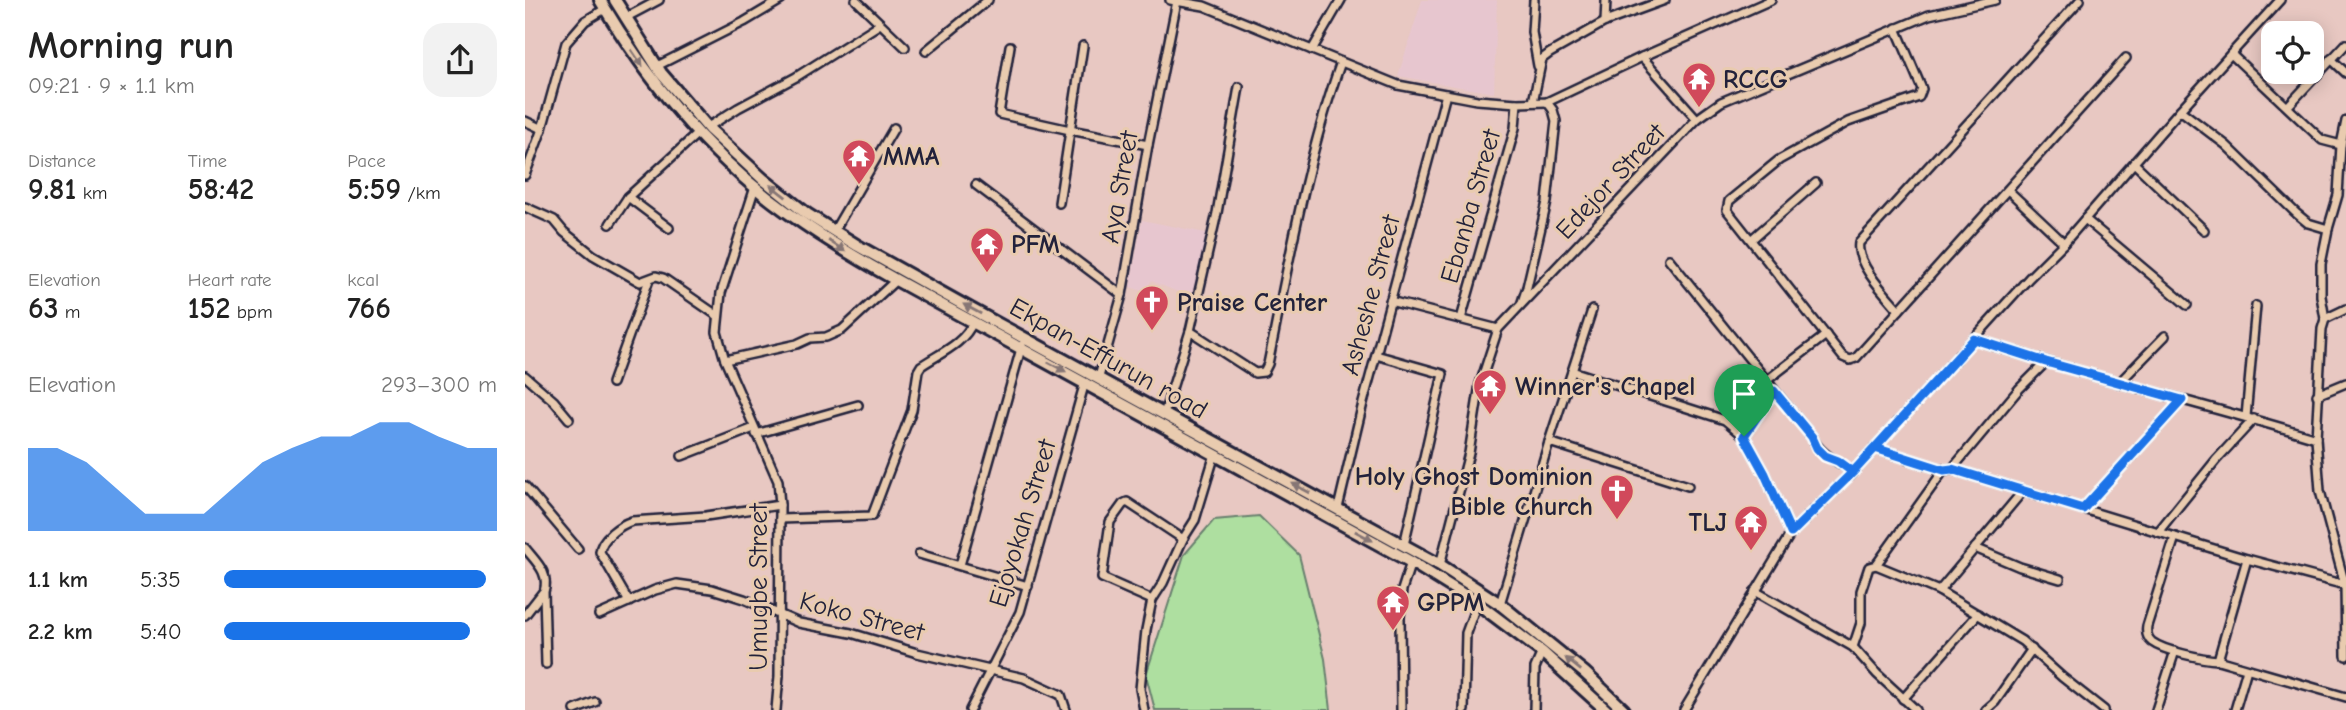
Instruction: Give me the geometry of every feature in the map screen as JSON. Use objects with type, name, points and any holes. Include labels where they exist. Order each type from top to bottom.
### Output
[{"type":"main road","name":"Ekpan-Effurun road","points":[[615,0],[657,66],[703,130],[807,214],[1024,343],[1099,377],[1440,565],[1500,604],[1585,673],[1624,710]]},
{"type":"main road","points":[[603,4],[660,90],[703,130],[755,187],[785,211],[839,248],[896,280],[973,322],[1024,343],[1085,382],[1411,562],[1477,603],[1542,652],[1606,710]]},
{"type":"street","points":[[625,18],[659,0]]},
{"type":"street","points":[[657,66],[781,0]]},
{"type":"street","points":[[856,0],[905,47]]},
{"type":"street","points":[[926,51],[988,0]]},
{"type":"street","points":[[1312,50],[1341,0]]},
{"type":"street","points":[[1534,0],[1532,32],[1539,70]]},
{"type":"street","points":[[1605,22],[1606,0]]},
{"type":"street","points":[[1533,102],[1542,59],[1549,53],[1605,22],[1665,0]]},
{"type":"street","points":[[1174,1],[1204,6],[1398,85],[1477,100],[1517,103],[1547,102],[1771,0]]},
{"type":"street","name":"Edejor Street","points":[[1440,565],[1469,453],[1480,384],[1498,329],[1697,119],[1721,102],[1896,28],[1947,10],[1995,0]]},
{"type":"street","points":[[1899,310],[1881,290],[1859,257],[1859,243],[2080,0]]},
{"type":"street","points":[[1684,710],[1791,533],[1853,472],[2064,243],[2280,0]]},
{"type":"street","name":"Aya Street","points":[[1099,377],[1122,295],[1174,1]]},
{"type":"street","points":[[525,175],[542,129],[566,43],[603,4]]},
{"type":"street","points":[[610,224],[628,197],[703,130],[796,77],[880,24]]},
{"type":"street","points":[[1896,28],[1922,89],[1919,97],[1848,122],[1779,160],[1729,201],[1727,210],[1843,357],[1850,360],[1856,358],[2126,58]]},
{"type":"street","points":[[2288,106],[2346,44]]},
{"type":"street","points":[[1010,46],[999,114],[1070,131],[1148,145]]},
{"type":"street","points":[[1059,203],[1083,46]]},
{"type":"street","points":[[2231,54],[2322,140],[2341,145]]},
{"type":"street","points":[[1642,57],[1697,119]]},
{"type":"street","points":[[2331,59],[2346,73]]},
{"type":"street","points":[[1190,331],[1255,373],[1264,372],[1268,364],[1302,193],[1322,114],[1341,62]]},
{"type":"street","points":[[1164,414],[1190,331],[1217,213],[1239,87]]},
{"type":"street","name":"Asheshe Street","points":[[1338,508],[1446,94]]},
{"type":"street","points":[[1520,306],[1547,202],[1556,121],[1547,102]]},
{"type":"street","name":"Ebanba Street","points":[[1461,319],[1515,128],[1517,103]]},
{"type":"street","points":[[2180,110],[2226,145],[2308,223],[2328,229]]},
{"type":"street","points":[[525,121],[542,129]]},
{"type":"street","points":[[2346,121],[2341,145],[2338,195],[2321,264],[2321,296],[2326,318],[2322,329],[2316,438],[2321,491],[2345,585],[2346,656]]},
{"type":"street","points":[[834,231],[894,128]]},
{"type":"street","points":[[2134,163],[2204,230]]},
{"type":"street","points":[[1752,239],[1816,183]]},
{"type":"street","points":[[976,185],[1122,295]]},
{"type":"street","name":"Umugbe Street","points":[[755,187],[721,293],[717,332],[725,360],[778,481],[779,676],[776,710]]},
{"type":"street","points":[[2008,190],[2064,243]]},
{"type":"street","points":[[628,197],[669,228]]},
{"type":"street","points":[[525,207],[554,220],[564,232],[593,255],[639,282],[656,276],[663,278],[718,316]]},
{"type":"street","points":[[2085,219],[2187,305]]},
{"type":"street","points":[[1669,258],[1812,437],[1817,448],[1825,456],[1838,461],[1853,472]]},
{"type":"street","points":[[612,383],[649,280]]},
{"type":"street","points":[[725,360],[797,344],[810,338],[827,337],[842,330],[896,280]]},
{"type":"street","points":[[1390,301],[1498,329]]},
{"type":"street","points":[[2158,532],[2250,418],[2256,306]]},
{"type":"street","points":[[2326,318],[2346,309]]},
{"type":"street","points":[[1500,604],[1592,310]]},
{"type":"street","points":[[780,519],[872,516],[912,410],[918,371],[961,340],[969,332],[973,322]]},
{"type":"street","points":[[1766,381],[1826,335]]},
{"type":"street","points":[[2119,383],[2165,336]]},
{"type":"street","points":[[1974,339],[2316,438]]},
{"type":"street","points":[[960,565],[1024,343]]},
{"type":"street","points":[[1376,355],[1443,374],[1404,545]]},
{"type":"street","points":[[1853,647],[1861,622],[1861,591],[1869,567],[1876,565],[1948,470],[2046,362]]},
{"type":"street","points":[[1572,371],[1725,420],[1744,436],[1765,474],[1791,533]]},
{"type":"street","points":[[525,376],[554,401],[569,419]]},
{"type":"street","name":"Ejoyokah Street","points":[[970,710],[1020,612],[1085,382]]},
{"type":"street","points":[[2317,395],[2346,383]]},
{"type":"street","points":[[1744,436],[1774,391]]},
{"type":"street","points":[[2083,509],[2182,400]]},
{"type":"street","points":[[682,456],[755,431],[858,405]]},
{"type":"street","points":[[1549,442],[1688,486]]},
{"type":"street","points":[[1875,448],[2247,559],[2345,585]]},
{"type":"street","points":[[1144,710],[1140,689],[1152,600],[1195,520],[1215,454]]},
{"type":"street","points":[[525,486],[578,549]]},
{"type":"street","points":[[1939,591],[2023,491]]},
{"type":"street","points":[[1152,600],[1103,578],[1110,522],[1127,502],[1183,539]]},
{"type":"street","points":[[629,601],[600,552],[602,542],[624,524],[632,520],[706,516],[780,505]]},
{"type":"street","points":[[2175,537],[2146,632],[2152,642],[2203,659],[2218,660],[2346,697]]},
{"type":"street","points":[[525,548],[543,571],[547,582],[544,592],[546,664]]},
{"type":"street","points":[[1975,548],[2020,567],[2060,579]]},
{"type":"street","points":[[919,554],[1028,586]]},
{"type":"street","points":[[2218,660],[2247,559]]},
{"type":"street","points":[[1401,710],[1400,609],[1402,590],[1411,562]]},
{"type":"street","points":[[1876,565],[1939,591],[2032,649],[2103,710]]},
{"type":"street","name":"Koko Street","points":[[599,615],[655,590],[677,584],[712,589],[744,598],[799,623],[851,633],[917,653],[1024,678],[1061,695],[1066,710]]},
{"type":"street","points":[[1755,591],[1853,647],[1877,674],[1916,710]]},
{"type":"street","points":[[525,615],[544,592]]},
{"type":"street","points":[[1464,710],[1466,633],[1477,603]]},
{"type":"street","points":[[1903,699],[1977,614]]},
{"type":"street","points":[[1986,710],[1995,702],[2032,649]]},
{"type":"street","points":[[2156,710],[2175,651]]},
{"type":"street","points":[[1534,710],[1535,668],[1542,652]]},
{"type":"street","points":[[2235,710],[2246,669]]},
{"type":"street","points":[[575,710],[595,702]]},
{"type":"shaded area","points":[[1422,0],[1497,0],[1494,93],[1398,76]]},
{"type":"shaded area","points":[[1142,220],[1206,233],[1199,275],[1190,297],[1151,281],[1146,292],[1130,287]]},
{"type":"green space","points":[[1259,516],[1299,555],[1325,659],[1331,710],[1155,710],[1146,675],[1184,555],[1214,520]]},
{"type":"place","name":"RCCG","points":[[1699,109]]},
{"type":"place","name":"MMA","points":[[859,186]]},
{"type":"place","name":"PFM","points":[[987,274]]},
{"type":"place","name":"Praise Center","points":[[1152,332]]},
{"type":"place","name":"Winner's Chapel","points":[[1490,416]]},
{"type":"place","name":"Holy Ghost Dominion Bible Church","points":[[1617,521]]},
{"type":"place","name":"TLJ","points":[[1751,552]]},
{"type":"place","name":"GPPM","points":[[1393,632]]},
{"type":"route","points":[[1744,436],[1765,474],[1791,533],[1853,472],[1974,339],[2182,400],[2083,509],[1875,448],[1853,472],[1838,461],[1825,456],[1817,448],[1812,437],[1774,391],[1744,436]]}]
